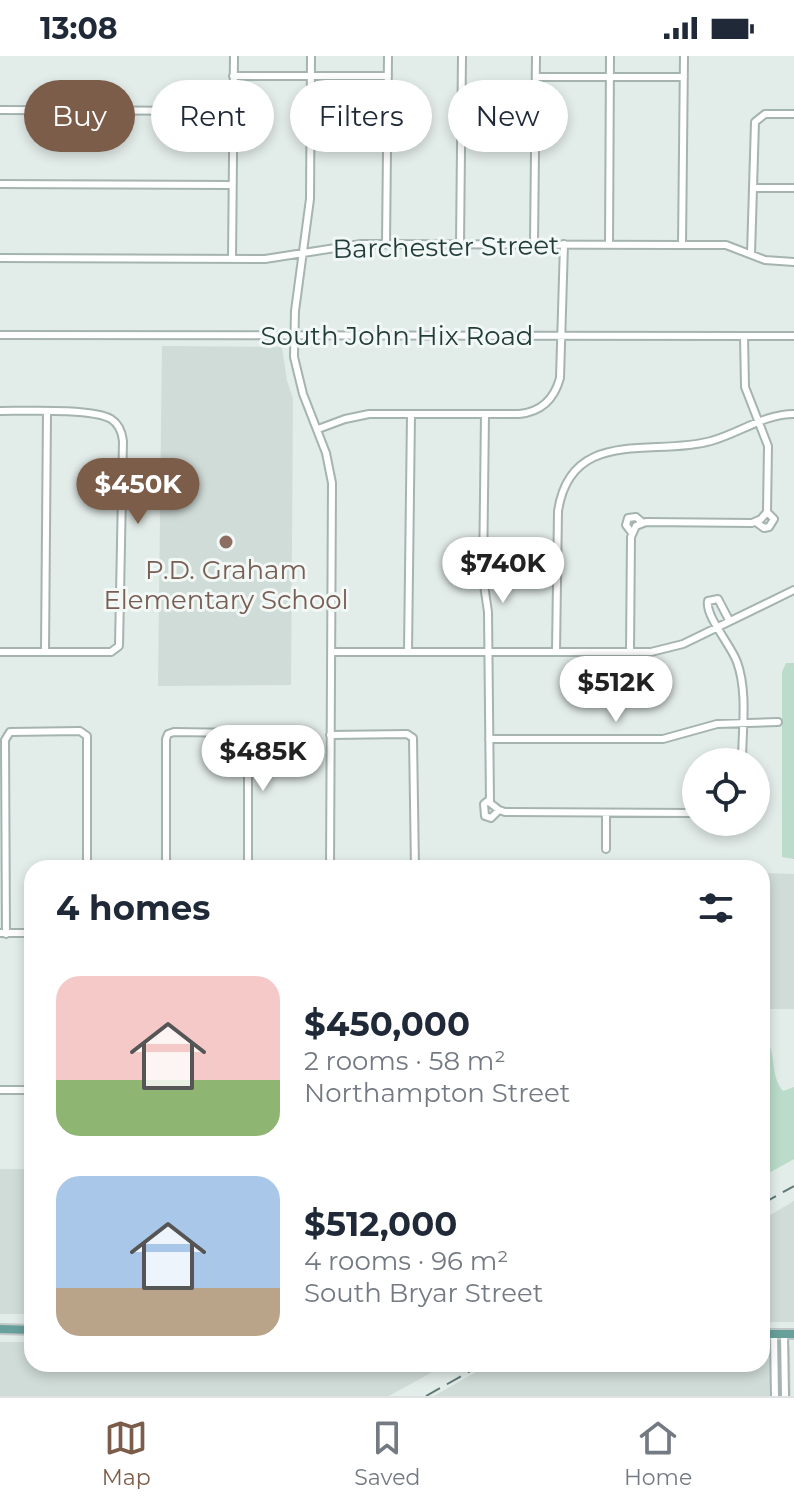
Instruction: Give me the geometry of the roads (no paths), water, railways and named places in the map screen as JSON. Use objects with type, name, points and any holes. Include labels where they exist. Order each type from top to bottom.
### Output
[{"type":"main road","points":[[0,1329],[24,1330]]},
{"type":"main road","points":[[770,1334],[789,1334]]},
{"type":"street","points":[[233,80],[234,56]]},
{"type":"street","points":[[311,56],[310,199],[293,336],[298,376],[329,460],[332,483],[330,860]]},
{"type":"street","points":[[386,244],[388,56]]},
{"type":"street","points":[[460,244],[462,56]]},
{"type":"street","points":[[534,244],[536,56]]},
{"type":"street","points":[[609,245],[610,56]]},
{"type":"street","points":[[682,245],[684,56]]},
{"type":"street","points":[[233,76],[388,76]]},
{"type":"street","points":[[536,77],[684,77]]},
{"type":"street","points":[[0,110],[151,111]]},
{"type":"street","points":[[751,254],[755,126],[759,117],[765,114],[794,114]]},
{"type":"street","points":[[232,152],[232,259]]},
{"type":"street","points":[[0,184],[232,185]]},
{"type":"street","points":[[754,188],[794,188]]},
{"type":"street","points":[[318,429],[361,415],[526,413],[540,408],[551,398],[560,378],[564,244]]},
{"type":"street","name":"Barchester Street","points":[[0,258],[265,259],[345,245],[564,244],[726,245],[765,260],[794,262]]},
{"type":"street","name":"South John Hix Road","points":[[0,335],[794,336]]},
{"type":"street","points":[[630,652],[632,533],[642,522],[756,522],[764,528],[769,527],[774,519],[767,512],[768,446],[745,387],[744,336]]},
{"type":"street","points":[[0,411],[47,411],[107,417],[118,427],[123,441],[121,639],[118,648],[111,652],[0,652]]},
{"type":"street","points":[[45,651],[47,411]]},
{"type":"street","points":[[408,651],[411,414]]},
{"type":"street","points":[[485,414],[483,578],[488,612],[489,739],[494,806],[491,818],[485,816],[484,804],[494,806],[606,813],[682,813]]},
{"type":"street","points":[[556,652],[558,511],[564,489],[576,471],[591,458],[610,450],[697,444],[775,416],[794,414]]},
{"type":"street","points":[[756,522],[767,512]]},
{"type":"street","points":[[331,652],[630,652],[669,648],[794,590]]},
{"type":"street","points":[[729,620],[719,600],[711,599],[707,603],[707,609],[739,668],[742,748]]},
{"type":"street","points":[[489,739],[663,739],[717,724],[778,722]]},
{"type":"street","points":[[24,933],[3,934],[5,740],[8,733],[83,732],[88,739],[87,860]]},
{"type":"street","points":[[166,860],[168,734],[244,733],[248,740],[248,860]]},
{"type":"street","points":[[330,735],[407,734],[413,738],[415,860]]},
{"type":"street","points":[[606,813],[606,849]]},
{"type":"street","points":[[0,1090],[24,1090]]},
{"type":"street","points":[[774,1334],[775,1396]]},
{"type":"street","points":[[785,1396],[789,1334]]},
{"type":"railway","points":[[770,1200],[794,1186]]},
{"type":"railway","points":[[426,1396],[469,1372]]},
{"type":"place","name":"P.D. Graham Elementary School","points":[[226,542]]}]
